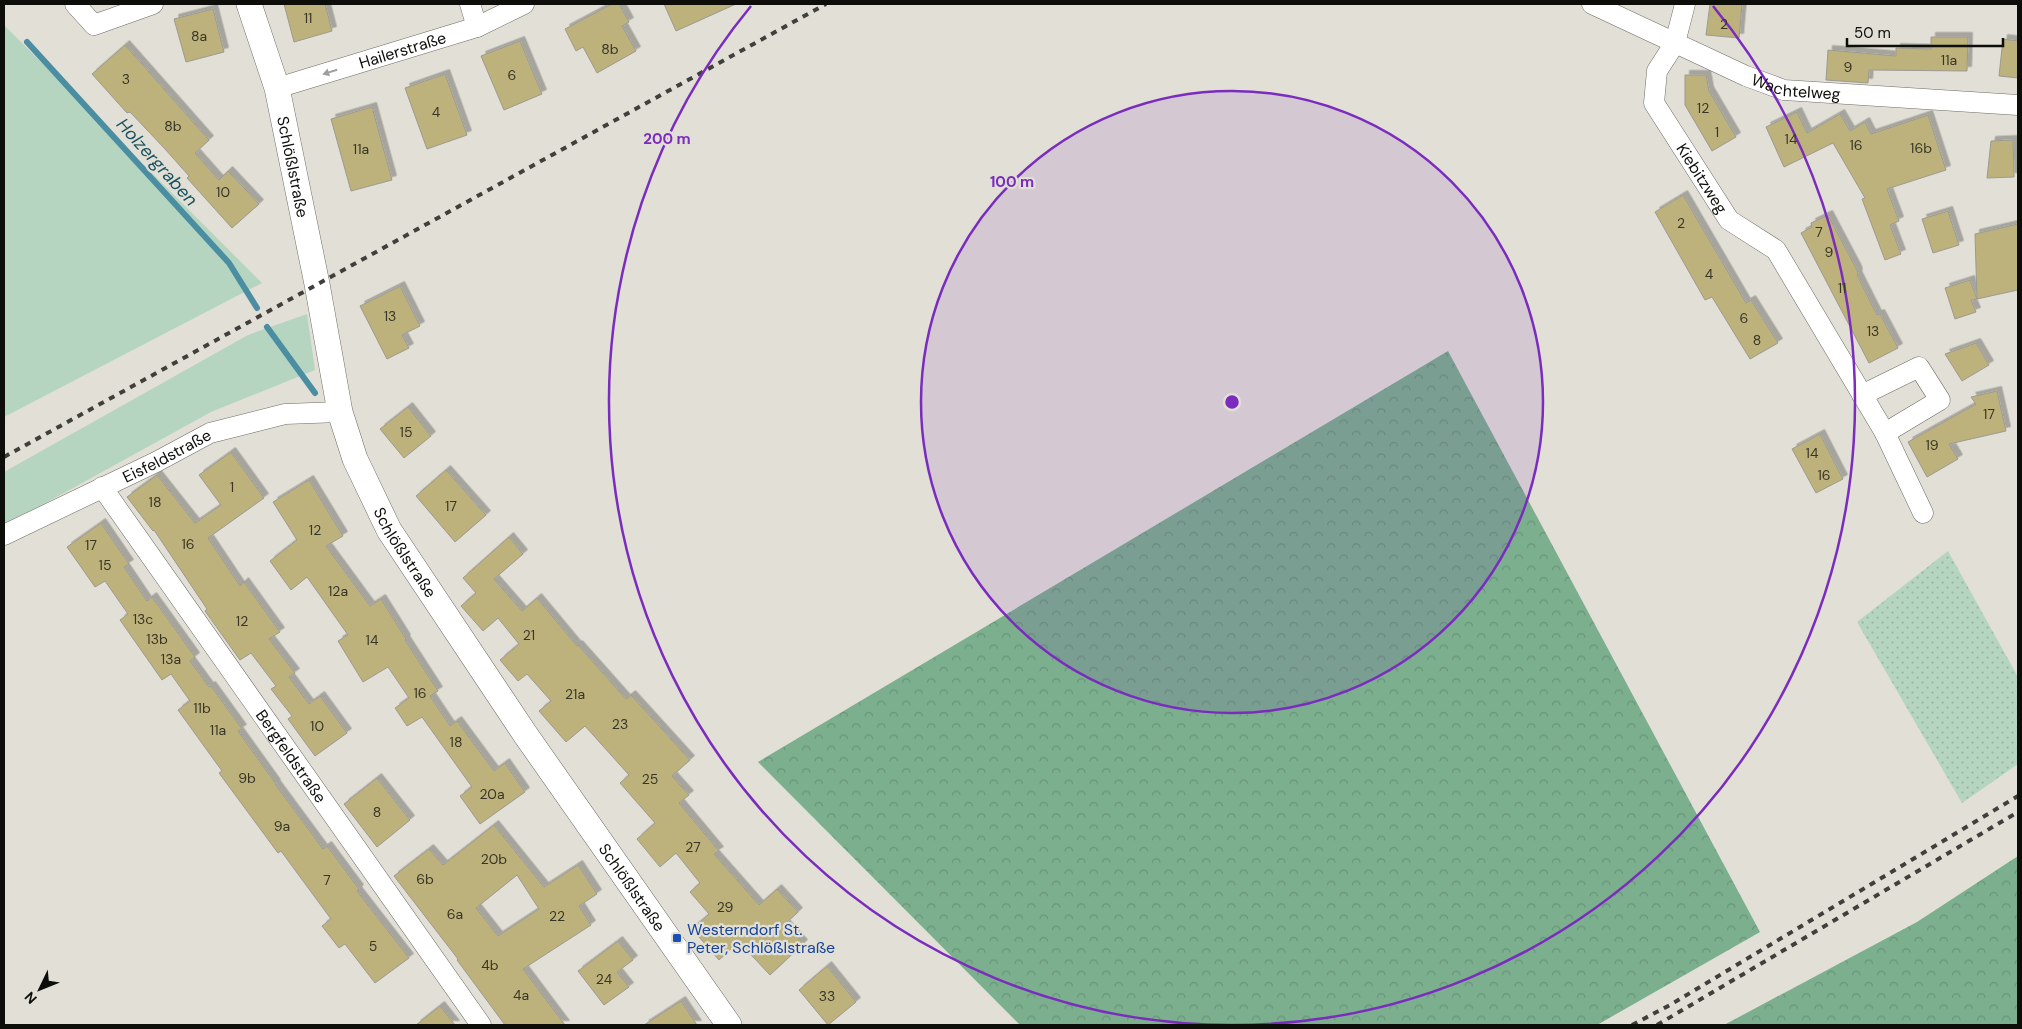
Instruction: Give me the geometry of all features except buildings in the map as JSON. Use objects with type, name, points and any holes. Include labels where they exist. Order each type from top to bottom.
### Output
[{"type":"street","points":[[75,4],[94,26],[153,4]]},
{"type":"street","name":"Schlößlstraße","points":[[249,4],[277,88],[317,284],[340,412],[355,459],[389,530],[525,734],[729,1025]]},
{"type":"street","points":[[470,4],[477,27]]},
{"type":"street","name":"Hailerstraße","points":[[277,88],[477,27],[524,4]]},
{"type":"street","name":"Wachtelweg","points":[[1592,4],[1746,76],[1784,90],[2018,105]]},
{"type":"street","name":"Kiebitzweg","points":[[1685,4],[1675,43],[1657,71],[1654,103],[1729,220],[1776,250],[1885,433],[1923,513]]},
{"type":"street","points":[[1862,395],[1919,367],[1940,400],[1885,433]]},
{"type":"street","name":"Eisfeldstraße","points":[[4,535],[156,462],[210,433],[285,414],[340,412]]},
{"type":"street","name":"Bergfeldstraße","points":[[102,487],[481,1025]]},
{"type":"green space","points":[[4,25],[262,283],[4,417]]},
{"type":"green space","points":[[307,314],[315,370],[211,412],[4,526],[4,472],[248,335]]},
{"type":"green space","points":[[1448,351],[1760,932],[1597,1025],[1020,1025],[758,762]]},
{"type":"green space","points":[[1948,551],[2018,677],[2018,764],[1962,803],[1857,622]]},
{"type":"green space","points":[[2018,856],[2018,1025],[1724,1025],[1917,922]]},
{"type":"waterway","name":"Holzergraben","points":[[27,42],[229,263],[257,308]]},
{"type":"waterway","name":"Holzergraben","points":[[267,327],[315,393]]},
{"type":"railway","points":[[4,457],[826,4]]},
{"type":"railway","points":[[1632,1025],[1670,1005],[2018,796]]},
{"type":"railway","points":[[1657,1025],[2018,812]]},
{"type":"place","name":"Westerndorf St. Peter, Schlößlstraße","points":[[677,938]]}]
